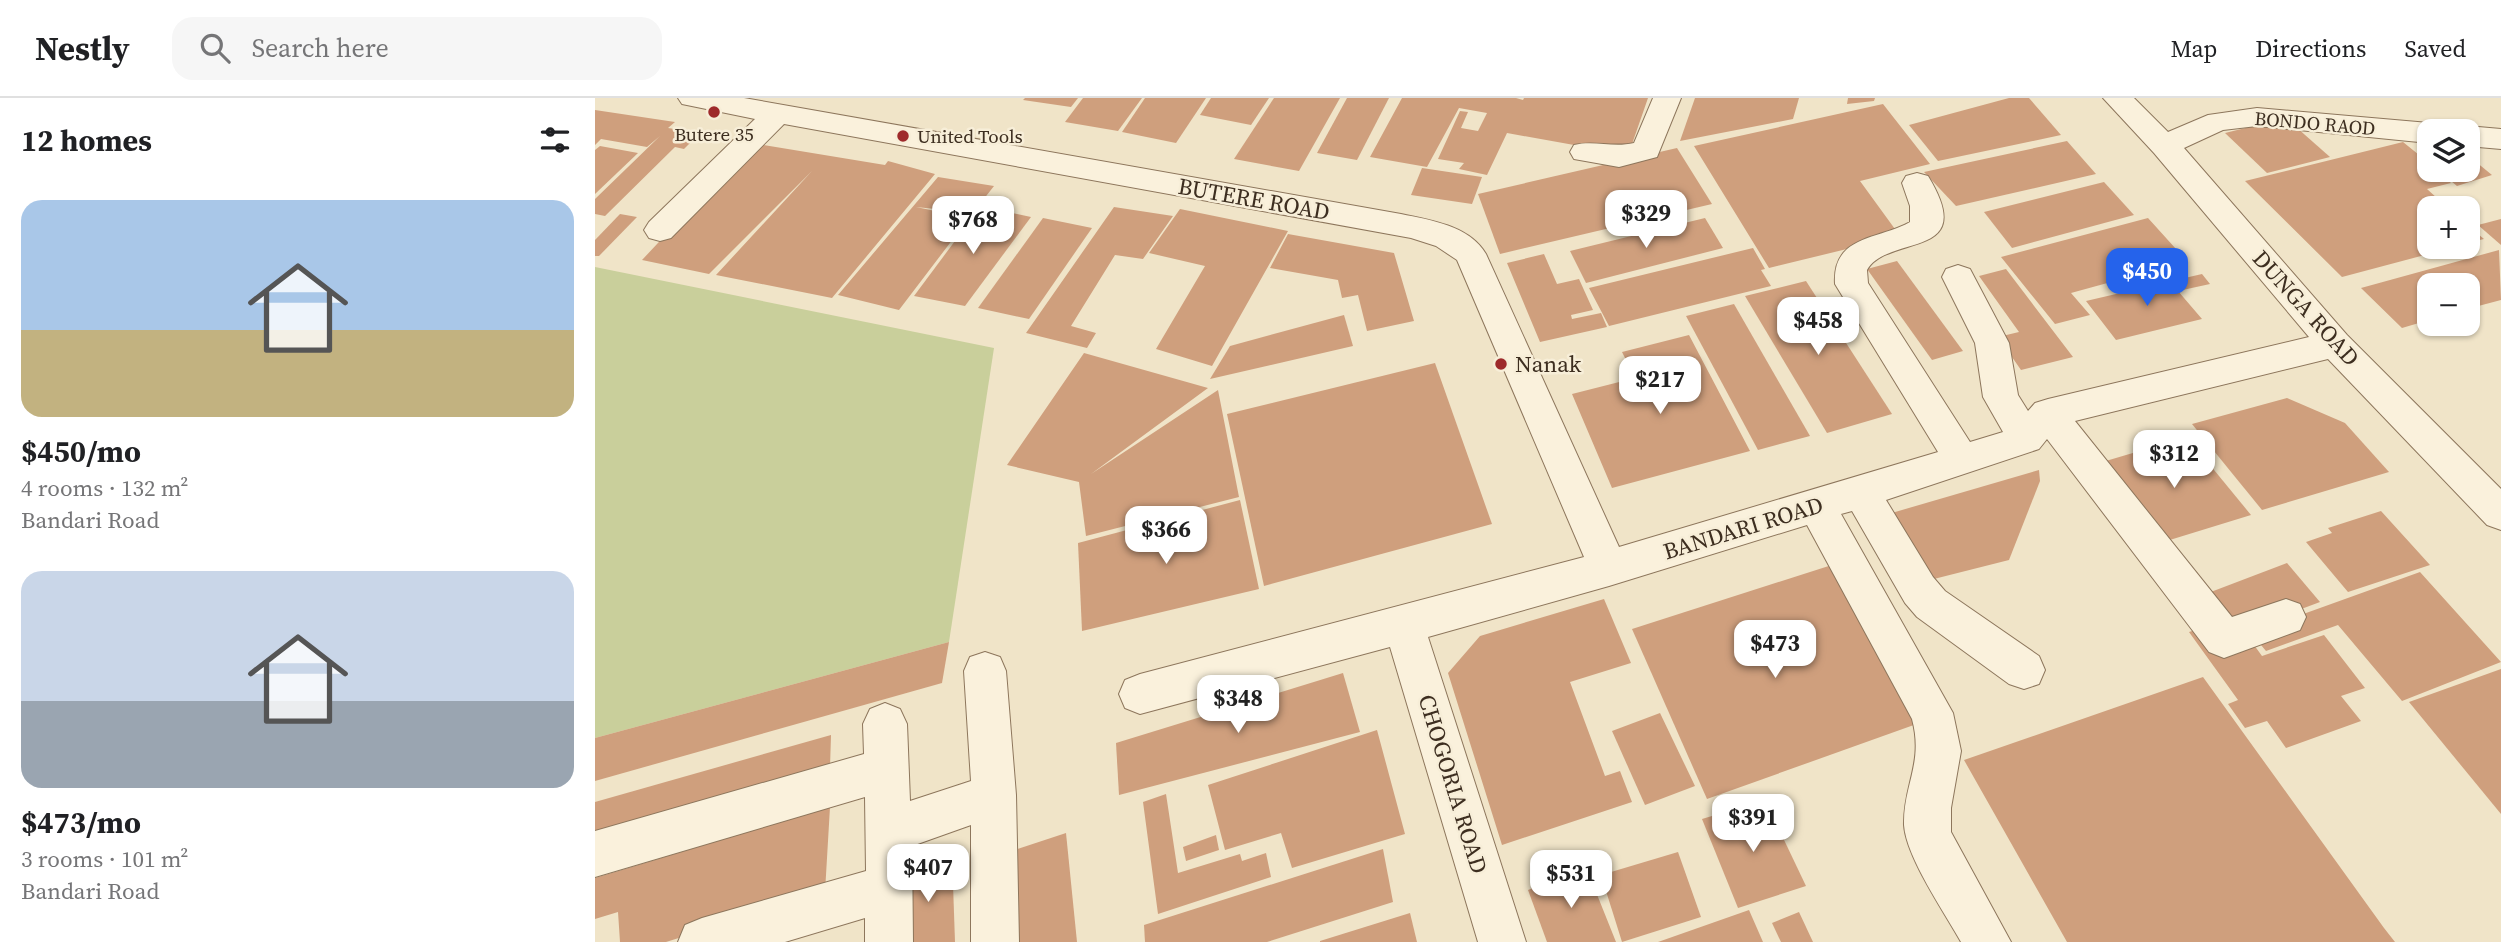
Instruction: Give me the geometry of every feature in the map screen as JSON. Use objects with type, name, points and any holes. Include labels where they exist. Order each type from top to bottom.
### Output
[{"type":"street","name":"BUTERE ROAD","points":[[692,98],[1401,225],[1436,232],[1458,242],[1470,254],[1609,569]]},
{"type":"street","points":[[1585,152],[1619,157],[1646,150],[1667,98]]},
{"type":"street","name":"DUNGA ROAD","points":[[2116,98],[2165,146],[2335,344],[2501,514]]},
{"type":"street","points":[[660,230],[777,114]]},
{"type":"street","name":"BONDO RAOD","points":[[2165,146],[2210,122],[2233,118],[2257,117],[2417,132]]},
{"type":"street","points":[[2480,137],[2501,139]]},
{"type":"street","points":[[1917,183],[1928,211],[1928,219],[1923,229],[1862,253],[1850,265],[1850,273],[1852,284],[1962,460]]},
{"type":"street","points":[[1958,277],[1992,343],[2001,397],[2037,426],[2224,639],[2286,617]]},
{"type":"street","name":"BANDARI ROAD","points":[[1140,694],[1404,627],[1609,569],[1962,460],[2037,426],[2335,344]]},
{"type":"street","points":[[1861,492],[1925,597],[2024,670]]},
{"type":"street","points":[[1816,505],[1931,713],[1938,733],[1939,755],[1927,807],[1927,832],[1987,942]]},
{"type":"street","name":"CHOGORIA ROAD","points":[[1404,627],[1502,942]]},
{"type":"street","points":[[985,671],[994,795],[995,942]]},
{"type":"street","points":[[884,724],[889,831],[889,942]]},
{"type":"street","points":[[595,855],[887,769]]},
{"type":"street","points":[[889,831],[994,795]]},
{"type":"street","points":[[702,942],[889,888]]},
{"type":"green space","points":[[595,267],[994,348],[949,642],[595,738]]},
{"type":"building","points":[[1078,98],[1071,107],[1023,100]]},
{"type":"building","points":[[1083,98],[1142,98],[1118,131],[1065,122]]},
{"type":"building","points":[[1145,98],[1206,98],[1176,143],[1122,132]]},
{"type":"building","points":[[1211,98],[1269,98],[1251,125],[1200,115]]},
{"type":"building","points":[[1274,98],[1340,98],[1299,171],[1234,159]]},
{"type":"building","points":[[1347,98],[1389,98],[1357,160],[1317,153]]},
{"type":"building","points":[[1402,98],[1648,98],[1631,147],[1613,152],[1507,133],[1487,175],[1459,169],[1464,163],[1438,159],[1460,111],[1468,112],[1461,128],[1478,131],[1487,113],[1459,108],[1427,167],[1370,157]]},
{"type":"building","points":[[1695,98],[1799,98],[1793,119],[1680,141]]},
{"type":"building","points":[[1848,98],[1875,98],[1874,101],[1847,104]]},
{"type":"building","points":[[2009,98],[2029,98],[2061,135],[1938,161],[1909,125]]},
{"type":"building","points":[[1883,104],[1930,164],[1860,181],[1900,236],[1769,268],[1694,146]]},
{"type":"building","points":[[595,110],[675,122],[668,128],[700,133],[684,149],[675,147],[605,216],[595,214],[595,199],[660,136],[647,147],[601,139],[595,145]]},
{"type":"building","points":[[2266,123],[2296,127],[2330,157],[2267,173],[2225,133]]},
{"type":"building","points":[[2067,141],[2096,174],[1956,206],[1924,172]]},
{"type":"building","points":[[2403,142],[2417,153],[2417,182],[2451,183],[2427,189],[2435,196],[2417,196],[2417,257],[2342,277],[2245,181]]},
{"type":"building","points":[[752,143],[885,165],[888,161],[935,174],[832,298],[716,275],[812,171],[709,274],[642,260]]},
{"type":"building","points":[[600,146],[638,153],[595,194],[595,150]]},
{"type":"building","points":[[1677,148],[1712,204],[1500,254],[1478,194]]},
{"type":"building","points":[[2480,165],[2492,175],[2480,179]]},
{"type":"building","points":[[1422,168],[1482,177],[1472,204],[1411,195]]},
{"type":"building","points":[[938,177],[994,186],[983,200],[954,197],[945,210],[916,207],[969,218],[899,310],[838,295]]},
{"type":"building","points":[[2104,182],[2134,215],[2012,248],[1984,212]]},
{"type":"building","points":[[2452,182],[2470,182],[2457,186]]},
{"type":"building","points":[[981,206],[1031,217],[965,306],[914,296]]},
{"type":"building","points":[[1114,207],[1173,216],[1143,259],[1115,255],[1071,326],[1096,333],[1087,348],[1026,333]]},
{"type":"building","points":[[1180,209],[1288,231],[1212,366],[1156,349],[1205,266],[1149,253]]},
{"type":"building","points":[[620,214],[637,217],[599,256],[595,256],[595,240]]},
{"type":"building","points":[[1043,218],[1092,228],[1029,319],[978,308]]},
{"type":"building","points":[[1705,218],[1723,248],[1586,283],[1570,251]]},
{"type":"building","points":[[2148,218],[2176,249],[2111,266],[2122,279],[2071,293],[2090,315],[2055,324],[2001,257]]},
{"type":"building","points":[[2501,219],[2501,245],[2480,227],[2480,224]]},
{"type":"building","points":[[1288,234],[1394,253],[1414,321],[1367,331],[1358,295],[1342,298],[1338,280],[1270,268]]},
{"type":"building","points":[[1753,248],[1765,269],[1761,270],[1771,286],[1609,326],[1589,288]]},
{"type":"building","points":[[2499,250],[2501,300],[2480,306],[2480,273],[2417,273],[2417,324],[2402,328],[2361,288],[2466,259],[2480,259],[2480,255]]},
{"type":"building","points":[[1544,254],[1557,284],[1579,279],[1593,310],[1571,315],[1572,319],[1601,313],[1607,327],[1540,342],[1507,263]]},
{"type":"building","points":[[1897,261],[1963,351],[1932,360],[1867,269]]},
{"type":"building","points":[[2006,269],[2073,357],[2021,370],[1998,337],[2019,332],[1979,276]]},
{"type":"building","points":[[2202,274],[2210,284],[2178,291],[2202,319],[2116,340],[2086,301]]},
{"type":"building","points":[[1806,281],[1892,414],[1827,433],[1745,296]]},
{"type":"building","points":[[1734,304],[1810,436],[1758,450],[1686,316]]},
{"type":"building","points":[[1344,315],[1353,346],[1210,379],[1230,346]]},
{"type":"building","points":[[1689,335],[1750,451],[1612,488],[1572,394],[1635,378],[1622,352]]},
{"type":"building","points":[[1084,353],[1208,388],[1091,474],[1218,390],[1239,497],[1086,536],[1079,482],[1007,465]]},
{"type":"building","points":[[1435,363],[1492,524],[1264,586],[1227,414]]},
{"type":"building","points":[[2287,398],[2345,423],[2389,472],[2262,510],[2192,424]]},
{"type":"building","points":[[2187,437],[2251,515],[2160,543],[2099,463]]},
{"type":"building","points":[[2039,470],[2040,481],[2009,560],[1918,583],[1878,517]]},
{"type":"building","points":[[1240,500],[1259,589],[1082,631],[1078,543]]},
{"type":"building","points":[[2381,511],[2430,565],[2348,592],[2306,542],[2332,533],[2328,528]]},
{"type":"building","points":[[2287,563],[2320,602],[2226,637],[2195,598]]},
{"type":"building","points":[[1835,564],[1925,721],[1707,799],[1632,629]]},
{"type":"building","points":[[2420,572],[2501,662],[2402,701],[2338,625],[2266,651],[2251,633]]},
{"type":"building","points":[[1604,599],[1631,663],[1570,682],[1605,776],[1620,771],[1632,802],[1502,845],[1448,673],[1480,636]]},
{"type":"building","points":[[2211,625],[2246,634],[2262,656],[2324,635],[2365,688],[2341,696],[2361,721],[2286,748],[2267,721],[2245,728],[2228,704],[2238,700],[2189,632]]},
{"type":"building","points":[[949,642],[942,683],[595,781],[595,738]]},
{"type":"building","points":[[2501,669],[2501,814],[2409,702]]},
{"type":"building","points":[[1343,673],[1360,732],[1119,795],[1116,743]]},
{"type":"building","points":[[2203,677],[2395,942],[2067,942],[1964,760]]},
{"type":"building","points":[[1660,713],[1695,786],[1645,805],[1612,731]]},
{"type":"building","points":[[1377,730],[1405,834],[1292,868],[1281,833],[1225,850],[1208,785]]},
{"type":"building","points":[[831,735],[830,767],[595,841],[595,802]]},
{"type":"building","points":[[1166,794],[1178,873],[1240,854],[1242,861],[1266,853],[1271,877],[1158,914],[1143,802]]},
{"type":"building","points":[[1765,800],[1806,886],[1738,908],[1702,819]]},
{"type":"building","points":[[830,807],[825,892],[666,942],[620,942],[618,912],[595,919],[595,878]]},
{"type":"building","points":[[1066,833],[1077,942],[1008,942],[1002,854]]},
{"type":"building","points":[[1216,835],[1219,850],[1186,861],[1183,847]]},
{"type":"building","points":[[1383,849],[1393,902],[1267,942],[1145,942],[1144,925]]},
{"type":"building","points":[[1678,852],[1701,917],[1622,942],[1601,875]]},
{"type":"building","points":[[952,855],[955,942],[902,942],[899,880]]},
{"type":"building","points":[[1586,867],[1616,942],[1547,942],[1528,890]]},
{"type":"building","points":[[1749,910],[1763,942],[1658,942]]},
{"type":"building","points":[[1799,912],[1813,942],[1781,942],[1772,923]]},
{"type":"building","points":[[1410,913],[1417,942],[1320,942],[1320,941]]},
{"type":"place","name":"Butere 35","points":[[714,112]]},
{"type":"place","name":"United Tools","points":[[903,136]]},
{"type":"place","name":"Nanak","points":[[1501,364]]}]
